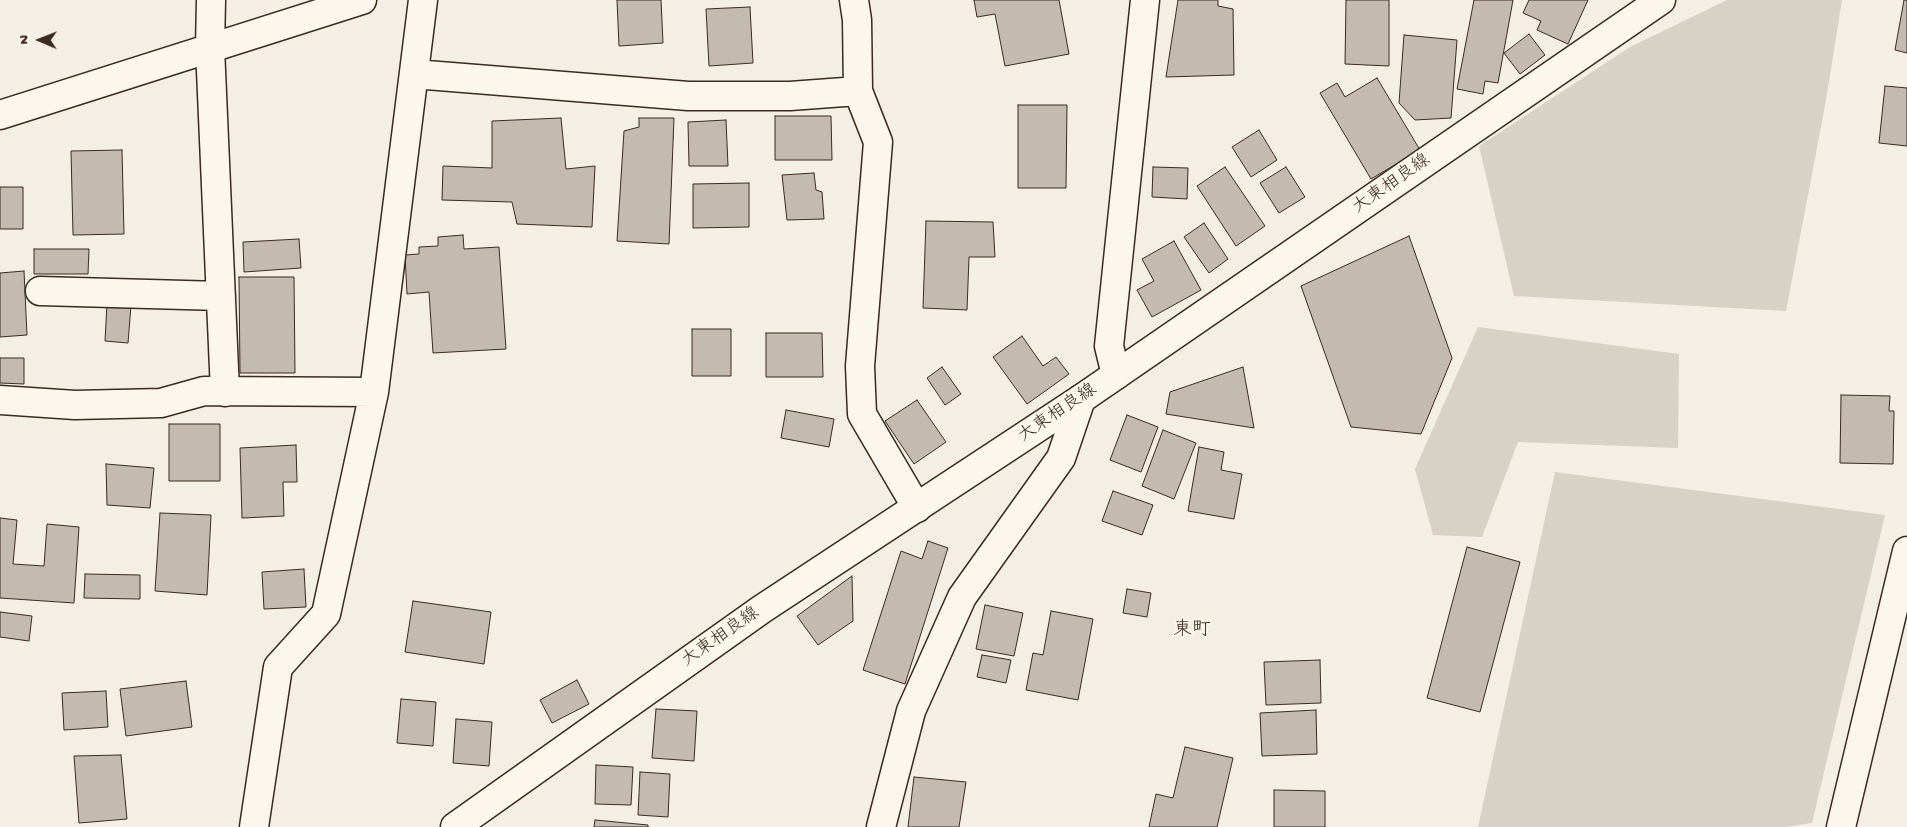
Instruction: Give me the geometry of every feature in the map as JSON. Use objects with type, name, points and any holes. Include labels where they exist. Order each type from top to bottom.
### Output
[{"type":"street","points":[[210,0],[210,48],[225,392]]},
{"type":"street","points":[[0,115],[362,0]]},
{"type":"street","points":[[254,827],[278,667],[326,614],[374,392],[423,0]]},
{"type":"street","points":[[854,0],[857,20],[858,91],[878,142],[860,366],[862,414],[917,508]]},
{"type":"street","points":[[1116,375],[1109,346],[1144,0]]},
{"type":"street","name":"大東相良線","points":[[461,825],[762,609],[1081,399],[1661,0]]},
{"type":"street","points":[[414,74],[688,96],[790,96],[858,91]]},
{"type":"street","points":[[40,291],[221,296]]},
{"type":"street","points":[[0,400],[74,405],[161,403],[204,391],[374,392]]},
{"type":"street","points":[[881,827],[911,711],[962,598],[1061,458],[1081,399]]},
{"type":"street","points":[[1841,827],[1907,551]]},
{"type":"shaded area","points":[[1727,0],[1842,0],[1826,100],[1786,311],[1514,296],[1479,146],[1630,47]]},
{"type":"shaded area","points":[[1478,327],[1679,354],[1678,448],[1518,442],[1482,537],[1433,535],[1415,469]]},
{"type":"shaded area","points":[[1555,472],[1885,515],[1812,823],[1785,827],[1478,827]]},
{"type":"building","points":[[617,0],[661,0],[663,43],[619,46]]},
{"type":"building","points":[[974,0],[1059,0],[1069,54],[1005,66],[995,14],[977,17]]},
{"type":"building","points":[[1178,0],[1218,0],[1218,6],[1233,9],[1234,75],[1166,77]]},
{"type":"building","points":[[1346,0],[1389,0],[1389,66],[1345,64]]},
{"type":"building","points":[[1474,0],[1513,0],[1498,83],[1485,81],[1483,94],[1457,89]]},
{"type":"building","points":[[1529,0],[1588,0],[1568,44],[1537,30],[1541,21],[1523,13]]},
{"type":"building","points":[[1904,0],[1907,0],[1907,53],[1895,50]]},
{"type":"building","points":[[750,7],[753,63],[709,66],[706,9]]},
{"type":"building","points":[[1529,34],[1545,55],[1520,74],[1504,53]]},
{"type":"building","points":[[1404,35],[1457,40],[1451,118],[1415,120],[1399,103]]},
{"type":"building","points":[[1377,78],[1420,150],[1371,179],[1320,93],[1337,83],[1345,97]]},
{"type":"building","points":[[1885,86],[1907,88],[1907,146],[1879,143]]},
{"type":"building","points":[[1018,105],[1067,105],[1066,188],[1018,188]]},
{"type":"building","points":[[775,116],[831,116],[832,160],[775,160]]},
{"type":"building","points":[[561,118],[566,169],[595,166],[592,227],[517,224],[512,202],[442,200],[443,166],[492,168],[492,121]]},
{"type":"building","points":[[639,118],[674,118],[669,244],[617,241],[624,131],[639,127]]},
{"type":"building","points":[[726,120],[728,166],[689,166],[688,122]]},
{"type":"building","points":[[1259,130],[1277,160],[1251,177],[1232,147]]},
{"type":"building","points":[[122,150],[124,234],[73,235],[71,151]]},
{"type":"building","points":[[1153,167],[1188,168],[1187,199],[1152,197]]},
{"type":"building","points":[[1225,167],[1265,226],[1236,246],[1197,186]]},
{"type":"building","points":[[1286,167],[1305,197],[1279,213],[1260,183]]},
{"type":"building","points":[[814,173],[816,190],[822,192],[824,219],[787,220],[782,175]]},
{"type":"building","points":[[749,183],[749,227],[693,228],[693,184]]},
{"type":"building","points":[[0,187],[23,187],[23,229],[0,229]]},
{"type":"building","points":[[926,221],[993,222],[995,257],[969,257],[967,310],[923,308]]},
{"type":"building","points":[[1204,223],[1228,259],[1209,273],[1184,237]]},
{"type":"building","points":[[463,235],[464,249],[499,247],[506,349],[433,353],[429,292],[407,294],[405,255],[419,254],[419,247],[438,246],[438,237]]},
{"type":"building","points":[[1409,236],[1452,358],[1421,434],[1351,427],[1301,286]]},
{"type":"building","points":[[299,239],[301,268],[244,272],[243,242]]},
{"type":"building","points":[[1174,241],[1201,290],[1152,317],[1137,290],[1154,281],[1142,259]]},
{"type":"building","points":[[34,249],[89,249],[88,274],[34,274]]},
{"type":"building","points":[[24,271],[27,335],[0,337],[0,273]]},
{"type":"building","points":[[239,277],[294,277],[295,373],[240,373]]},
{"type":"building","points":[[107,304],[131,305],[128,343],[105,341]]},
{"type":"building","points":[[692,329],[731,329],[731,376],[692,376]]},
{"type":"building","points":[[766,333],[822,333],[823,377],[766,377]]},
{"type":"building","points":[[1022,336],[1043,366],[1056,357],[1069,374],[1027,404],[993,357]]},
{"type":"building","points":[[0,358],[24,358],[24,384],[0,383]]},
{"type":"building","points":[[942,367],[961,394],[945,405],[927,378]]},
{"type":"building","points":[[1243,367],[1254,428],[1166,414],[1170,392]]},
{"type":"building","points":[[1841,395],[1890,396],[1889,411],[1894,411],[1893,464],[1840,463]]},
{"type":"building","points":[[917,400],[946,442],[914,464],[885,421]]},
{"type":"building","points":[[786,410],[834,419],[829,447],[781,438]]},
{"type":"building","points":[[1127,415],[1158,427],[1141,472],[1110,460]]},
{"type":"building","points":[[169,424],[220,424],[220,481],[169,481]]},
{"type":"building","points":[[1163,430],[1196,443],[1174,499],[1142,486]]},
{"type":"building","points":[[296,445],[297,482],[283,482],[284,516],[242,518],[240,448]]},
{"type":"building","points":[[1199,447],[1224,452],[1221,470],[1242,474],[1234,519],[1188,511]]},
{"type":"building","points":[[106,464],[154,468],[150,508],[107,505]]},
{"type":"building","points":[[1113,491],[1153,505],[1142,535],[1102,521]]},
{"type":"building","points":[[160,513],[211,515],[207,595],[155,591]]},
{"type":"building","points":[[0,518],[17,520],[13,564],[44,566],[47,524],[79,527],[74,603],[0,598]]},
{"type":"building","points":[[928,541],[948,548],[905,684],[863,670],[901,551],[922,559]]},
{"type":"building","points":[[1467,547],[1520,562],[1480,712],[1427,698]]},
{"type":"building","points":[[304,569],[306,607],[264,609],[262,572]]},
{"type":"building","points":[[85,574],[140,575],[140,599],[84,598]]},
{"type":"building","points":[[852,576],[853,621],[818,645],[797,616]]},
{"type":"building","points":[[1127,589],[1151,593],[1147,617],[1123,613]]},
{"type":"building","points":[[413,601],[491,612],[484,664],[405,652]]},
{"type":"building","points":[[985,605],[1023,613],[1014,656],[976,649]]},
{"type":"building","points":[[1051,611],[1093,619],[1078,700],[1026,690],[1033,653],[1043,655]]},
{"type":"building","points":[[0,612],[32,616],[29,641],[0,637]]},
{"type":"building","points":[[982,655],[1011,660],[1006,683],[977,677]]},
{"type":"building","points":[[1320,660],[1321,703],[1266,705],[1264,662]]},
{"type":"building","points":[[577,680],[589,704],[552,723],[540,700]]},
{"type":"building","points":[[186,681],[192,727],[126,736],[120,689]]},
{"type":"building","points":[[106,691],[108,727],[64,730],[62,693]]},
{"type":"building","points":[[401,699],[436,702],[433,746],[397,743]]},
{"type":"building","points":[[656,709],[697,711],[694,761],[652,758]]},
{"type":"building","points":[[1316,710],[1317,754],[1262,756],[1260,713]]},
{"type":"building","points":[[456,719],[492,722],[489,766],[453,763]]},
{"type":"building","points":[[1185,747],[1233,758],[1217,827],[1149,827],[1156,794],[1173,798]]},
{"type":"building","points":[[121,755],[127,819],[79,823],[74,756]]},
{"type":"building","points":[[596,765],[633,767],[631,805],[595,804]]},
{"type":"building","points":[[640,772],[670,774],[668,817],[638,815]]},
{"type":"building","points":[[914,777],[966,782],[959,827],[908,827]]},
{"type":"building","points":[[1274,790],[1325,791],[1325,827],[1274,827]]},
{"type":"building","points":[[595,820],[648,825],[648,827],[594,827]]},
{"type":"district","name":"東町","points":[[1192,631]]}]
